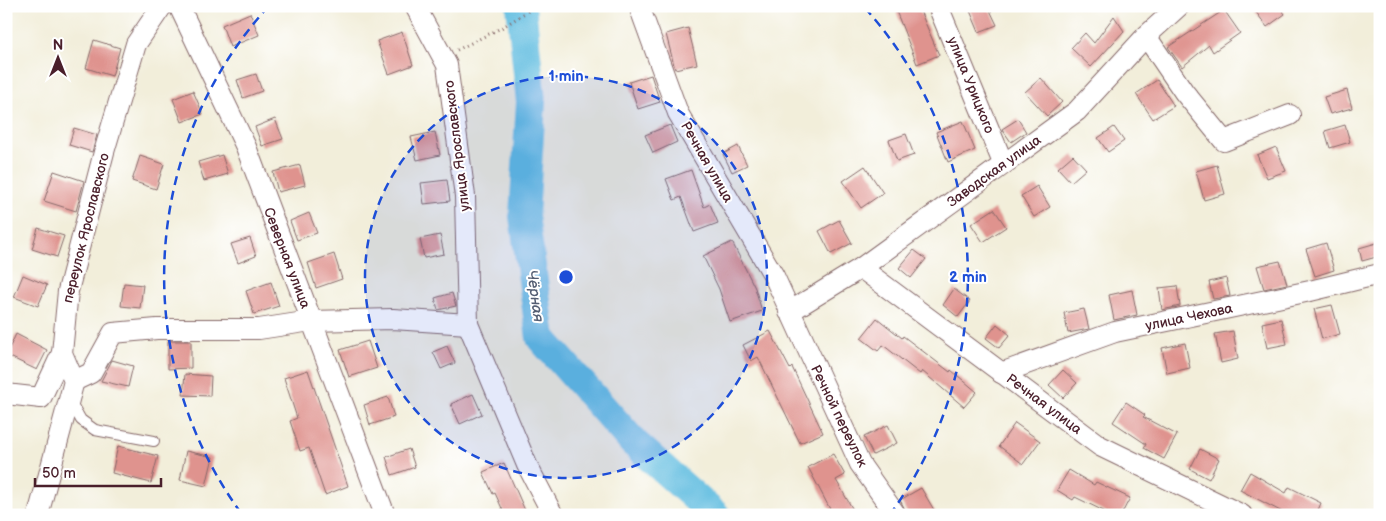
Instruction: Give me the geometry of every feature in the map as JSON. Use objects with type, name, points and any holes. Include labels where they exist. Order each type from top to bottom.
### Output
[{"type":"street","name":"переулок Ярославского","points":[[74,381],[62,353],[68,290],[104,152],[136,44],[162,6]]},
{"type":"street","name":"Северная улица","points":[[179,6],[246,147],[386,515]]},
{"type":"street","name":"улица Ярославского","points":[[414,6],[447,65],[465,196],[468,324],[527,465],[553,515]]},
{"type":"street","name":"Речная улица","points":[[639,6],[678,113],[774,276],[789,312]]},
{"type":"street","name":"улица Урицкого","points":[[938,6],[1003,164]]},
{"type":"street","name":"Заводская улица","points":[[789,312],[861,268],[1077,111],[1146,36],[1179,6]]},
{"type":"street","points":[[1146,36],[1184,92],[1224,141],[1290,115]]},
{"type":"street","name":"Речная улица","points":[[861,268],[1100,446],[1242,515]]},
{"type":"street","name":"улица Чехова","points":[[1002,372],[1115,332],[1310,291],[1380,274]]},
{"type":"street","name":"Речной переулок","points":[[789,312],[860,464],[896,515]]},
{"type":"street","points":[[38,515],[74,381],[91,373],[113,333],[157,329],[259,329],[311,321],[393,319],[468,324]]},
{"type":"street","points":[[6,394],[41,398],[62,353]]},
{"type":"lane","points":[[70,401],[81,420],[95,430],[154,441]]},
{"type":"path","points":[[443,57],[503,27],[536,6]]},
{"type":"building","points":[[894,6],[918,6],[939,55],[917,64]]},
{"type":"building","points":[[968,6],[988,6],[997,25],[979,32]]},
{"type":"building","points":[[1264,6],[1279,6],[1285,14],[1267,27],[1256,12]]},
{"type":"building","points":[[1224,10],[1240,33],[1213,52],[1209,45],[1182,67],[1168,47]]},
{"type":"building","points":[[250,13],[259,35],[230,47],[222,25]]},
{"type":"building","points":[[1114,16],[1124,31],[1091,67],[1071,48],[1085,33],[1094,43]]},
{"type":"building","points":[[688,28],[697,64],[675,69],[666,34]]},
{"type":"building","points":[[402,32],[413,65],[389,74],[377,41]]},
{"type":"building","points":[[94,40],[120,48],[112,76],[86,68]]},
{"type":"building","points":[[256,74],[262,91],[243,98],[237,80]]},
{"type":"building","points":[[651,75],[660,102],[638,109],[629,82]]},
{"type":"building","points":[[1041,78],[1062,102],[1047,116],[1025,92]]},
{"type":"building","points":[[1157,80],[1174,106],[1153,119],[1136,94]]},
{"type":"building","points":[[1347,90],[1352,108],[1330,114],[1324,97]]},
{"type":"building","points":[[193,91],[203,114],[182,122],[173,99]]},
{"type":"building","points":[[275,119],[283,139],[262,146],[255,127]]},
{"type":"building","points":[[1018,119],[1026,132],[1011,142],[1002,129]]},
{"type":"building","points":[[963,121],[975,150],[948,162],[936,132]]},
{"type":"building","points":[[670,125],[677,142],[653,153],[645,135]]},
{"type":"building","points":[[1345,125],[1350,142],[1330,148],[1325,131]]},
{"type":"building","points":[[1114,127],[1124,141],[1108,152],[1098,138]]},
{"type":"building","points":[[74,128],[97,135],[92,152],[69,145]]},
{"type":"building","points":[[435,132],[440,155],[417,160],[411,137]]},
{"type":"building","points":[[906,134],[914,155],[897,161],[889,140]]},
{"type":"building","points":[[738,146],[747,165],[732,172],[723,154]]},
{"type":"building","points":[[1276,147],[1286,171],[1267,178],[1257,155]]},
{"type":"building","points":[[222,155],[228,174],[204,181],[198,162]]},
{"type":"building","points":[[1073,155],[1086,169],[1071,182],[1058,168]]},
{"type":"building","points":[[140,156],[164,164],[156,189],[132,181]]},
{"type":"building","points":[[300,165],[305,185],[278,192],[273,172]]},
{"type":"building","points":[[1217,165],[1225,194],[1204,200],[1196,171]]},
{"type":"building","points":[[865,166],[883,193],[861,208],[843,181]]},
{"type":"building","points":[[691,170],[704,207],[710,204],[718,223],[694,232],[681,197],[674,200],[666,179]]},
{"type":"building","points":[[54,171],[84,181],[76,211],[44,201]]},
{"type":"building","points":[[447,180],[450,201],[424,204],[421,183]]},
{"type":"building","points":[[1037,186],[1050,207],[1034,217],[1021,196]]},
{"type":"building","points":[[994,209],[1006,227],[983,242],[971,224]]},
{"type":"building","points":[[309,213],[317,233],[297,240],[290,221]]},
{"type":"building","points":[[839,220],[852,243],[831,254],[819,231]]},
{"type":"building","points":[[38,228],[64,236],[57,257],[32,249]]},
{"type":"building","points":[[440,235],[444,254],[424,258],[420,239]]},
{"type":"building","points":[[250,238],[256,256],[238,263],[231,244]]},
{"type":"building","points":[[732,242],[755,288],[762,311],[730,322],[719,289],[703,256]]},
{"type":"building","points":[[1380,242],[1380,256],[1362,261],[1359,248]]},
{"type":"building","points":[[1326,243],[1334,270],[1315,276],[1306,249]]},
{"type":"building","points":[[914,250],[926,259],[911,278],[899,268]]},
{"type":"building","points":[[334,254],[342,279],[316,288],[308,263]]},
{"type":"building","points":[[1280,261],[1287,284],[1264,289],[1257,266]]},
{"type":"building","points":[[23,275],[47,285],[38,306],[14,297]]},
{"type":"building","points":[[1226,278],[1230,296],[1213,299],[1209,282]]},
{"type":"building","points":[[271,282],[279,306],[254,314],[246,291]]},
{"type":"building","points":[[124,283],[143,285],[140,308],[121,306]]},
{"type":"building","points":[[1177,286],[1180,306],[1162,310],[1159,288]]},
{"type":"building","points":[[954,289],[970,301],[958,317],[943,305]]},
{"type":"building","points":[[1132,290],[1137,315],[1114,320],[1109,295]]},
{"type":"building","points":[[452,293],[456,306],[438,310],[435,298]]},
{"type":"building","points":[[1332,305],[1340,334],[1322,339],[1314,309]]},
{"type":"building","points":[[1084,309],[1089,329],[1068,333],[1064,313]]},
{"type":"building","points":[[877,318],[950,372],[951,370],[977,392],[964,407],[922,371],[920,374],[883,345],[878,351],[861,338]]},
{"type":"building","points":[[1281,319],[1287,344],[1267,348],[1262,323]]},
{"type":"building","points":[[997,324],[1010,335],[999,348],[986,338]]},
{"type":"building","points":[[770,331],[790,369],[792,367],[823,433],[800,443],[758,357],[751,361],[743,345]]},
{"type":"building","points":[[1233,331],[1238,359],[1221,363],[1215,334]]},
{"type":"building","points":[[16,334],[47,350],[37,370],[6,355]]},
{"type":"building","points":[[168,341],[191,341],[191,368],[168,369]]},
{"type":"building","points":[[368,341],[377,368],[349,377],[340,350]]},
{"type":"building","points":[[1185,343],[1190,368],[1167,373],[1162,348]]},
{"type":"building","points":[[447,346],[455,363],[441,369],[433,352]]},
{"type":"building","points":[[112,360],[133,366],[128,387],[101,381]]},
{"type":"building","points":[[308,370],[348,486],[325,495],[309,448],[300,451],[290,421],[297,418],[284,378]]},
{"type":"building","points":[[1063,370],[1077,383],[1063,398],[1049,385]]},
{"type":"building","points":[[185,374],[211,376],[210,396],[183,395]]},
{"type":"building","points":[[473,394],[482,414],[460,424],[451,404]]},
{"type":"building","points":[[388,397],[394,417],[370,425],[364,405]]},
{"type":"building","points":[[1126,402],[1145,415],[1143,417],[1177,435],[1164,459],[1144,448],[1146,444],[1113,422]]},
{"type":"building","points":[[1015,423],[1040,441],[1023,464],[999,446]]},
{"type":"building","points":[[888,425],[897,443],[873,455],[864,437]]},
{"type":"building","points":[[118,446],[158,456],[151,483],[112,473]]},
{"type":"building","points":[[409,449],[415,467],[392,475],[386,457]]},
{"type":"building","points":[[1200,449],[1219,459],[1209,479],[1190,469]]},
{"type":"building","points":[[186,451],[213,457],[206,486],[180,480]]},
{"type":"building","points":[[833,454],[845,475],[836,480],[856,515],[833,515],[808,467]]},
{"type":"building","points":[[504,463],[527,515],[505,515],[483,472]]},
{"type":"building","points":[[1069,470],[1094,485],[1096,482],[1130,498],[1121,515],[1112,515],[1075,497],[1073,500],[1057,490]]},
{"type":"building","points":[[1250,472],[1286,493],[1289,487],[1321,503],[1316,515],[1288,515],[1240,490]]},
{"type":"building","points":[[921,488],[937,515],[908,515],[900,500]]},
{"type":"waterway","name":"Чёрная","points":[[521,6],[531,102],[524,216],[541,338],[633,442],[715,515]]}]
